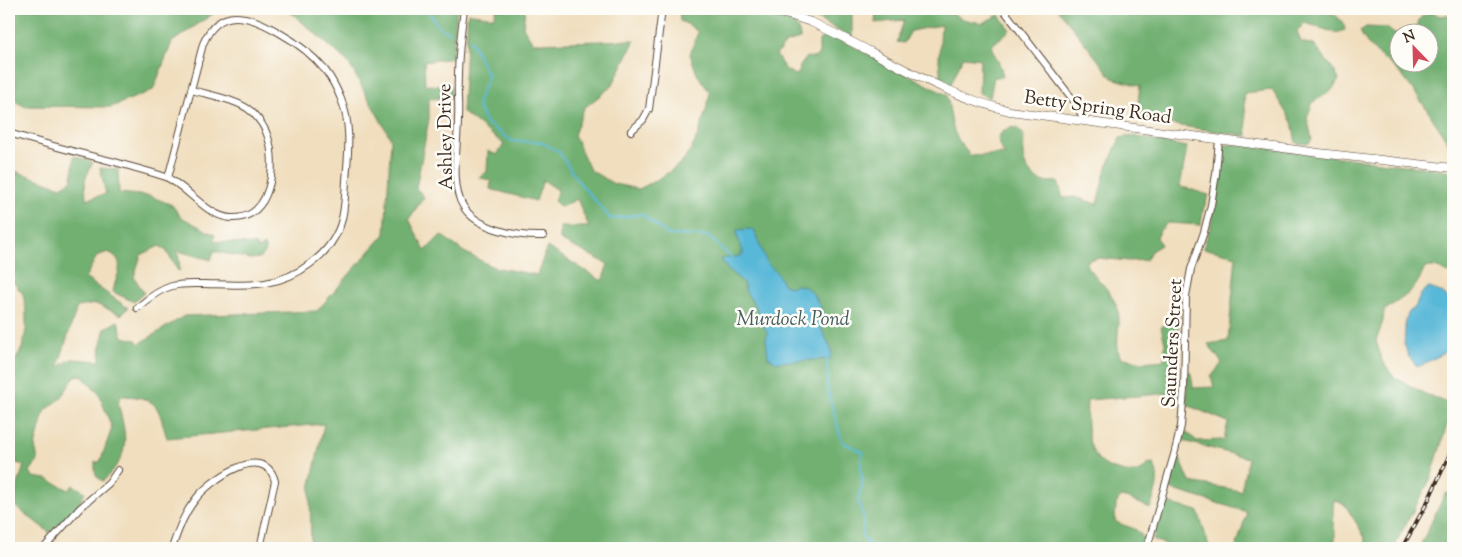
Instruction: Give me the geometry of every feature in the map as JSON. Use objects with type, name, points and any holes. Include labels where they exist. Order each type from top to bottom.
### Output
[{"type":"street","name":"Ashley Drive","points":[[464,9],[458,77],[456,175],[460,201],[468,212],[486,224],[515,234],[543,236]]},
{"type":"street","points":[[631,131],[643,120],[649,109],[662,9]]},
{"type":"street","name":"Betty Spring Road","points":[[758,9],[796,13],[942,87],[972,100],[1010,111],[1338,155],[1453,168]]},
{"type":"street","points":[[1003,9],[1074,101],[1086,121]]},
{"type":"street","points":[[136,308],[158,292],[172,286],[187,284],[263,285],[293,275],[316,260],[328,249],[337,234],[344,208],[349,141],[345,110],[336,88],[326,71],[298,43],[251,18],[239,17],[224,20],[212,28],[198,61],[168,178]]},
{"type":"street","points":[[9,133],[168,178],[213,212],[231,218],[245,216],[255,210],[265,198],[269,185],[272,167],[268,134],[260,120],[251,111],[192,90]]},
{"type":"street","name":"Saunders Street","points":[[1146,548],[1181,426],[1184,390],[1186,296],[1191,269],[1211,205],[1219,138]]},
{"type":"street","points":[[172,548],[182,519],[202,492],[232,469],[254,464],[269,470],[275,481],[260,548]]},
{"type":"street","points":[[44,548],[80,508],[109,483],[118,470]]},
{"type":"green space","points":[[9,9],[232,9],[217,11],[172,42],[153,90],[111,107],[24,106],[9,98]]},
{"type":"green space","points":[[287,9],[457,9],[452,58],[424,62],[425,85],[450,86],[451,97],[429,99],[429,119],[416,188],[424,197],[409,219],[425,251],[441,235],[464,252],[493,267],[537,275],[547,247],[602,281],[608,264],[560,240],[560,227],[589,227],[577,199],[561,207],[554,201],[558,190],[543,180],[536,201],[490,189],[491,181],[479,177],[487,172],[488,151],[497,155],[504,144],[462,112],[468,13],[494,17],[496,9],[525,9],[523,27],[533,43],[635,40],[612,86],[584,108],[574,135],[590,170],[614,184],[639,189],[669,172],[685,158],[698,136],[710,93],[697,74],[690,54],[698,32],[680,21],[679,10],[789,17],[798,30],[800,39],[786,43],[776,55],[785,69],[795,75],[799,73],[800,66],[807,57],[815,58],[819,53],[819,40],[830,34],[947,95],[955,134],[971,156],[1005,154],[1000,147],[998,137],[1003,131],[1010,128],[1020,131],[1024,137],[1023,158],[1028,170],[1034,177],[1042,181],[1058,182],[1063,198],[1075,197],[1097,204],[1105,172],[1120,138],[1132,136],[1187,147],[1180,187],[1209,195],[1203,210],[1201,225],[1168,223],[1160,230],[1157,238],[1161,245],[1151,251],[1146,260],[1129,261],[1098,258],[1088,260],[1087,267],[1104,285],[1116,306],[1119,323],[1118,344],[1120,357],[1142,362],[1164,360],[1165,343],[1161,327],[1180,316],[1174,358],[1176,369],[1173,380],[1174,393],[1087,400],[1090,442],[1093,452],[1099,460],[1107,466],[1126,472],[1143,470],[1149,464],[1153,464],[1156,469],[1157,486],[1150,508],[1121,497],[1116,504],[1115,521],[1132,528],[1141,535],[1144,540],[1141,548],[313,548],[311,546],[310,489],[324,424],[167,438],[159,413],[153,404],[140,398],[121,396],[118,402],[124,427],[125,443],[121,458],[103,481],[97,475],[95,462],[100,462],[112,428],[99,394],[81,375],[75,376],[61,398],[44,412],[35,447],[38,461],[30,471],[33,477],[47,479],[69,490],[73,485],[85,492],[79,504],[50,533],[12,504],[24,465],[9,461],[9,372],[22,348],[26,330],[26,310],[23,294],[9,277],[9,169],[61,187],[72,180],[74,156],[93,162],[85,179],[86,199],[106,194],[100,168],[118,169],[119,193],[150,196],[172,205],[181,217],[215,235],[214,241],[256,245],[257,249],[264,245],[266,252],[260,258],[250,259],[214,251],[211,260],[178,251],[180,270],[178,271],[165,249],[159,246],[141,255],[134,277],[144,293],[134,302],[113,292],[119,269],[118,260],[108,252],[97,256],[85,278],[128,308],[121,315],[96,304],[77,307],[58,367],[72,359],[100,361],[101,343],[105,328],[118,321],[123,337],[136,340],[139,344],[184,316],[317,311],[385,234],[391,139],[348,62]]},
{"type":"green space","points":[[808,9],[852,9],[852,38],[808,14]]},
{"type":"green space","points":[[876,9],[945,9],[962,19],[982,23],[999,15],[1010,30],[991,46],[1003,77],[994,77],[990,98],[979,93],[980,59],[963,57],[951,84],[941,81],[939,60],[941,25],[911,31],[904,43],[897,42],[904,20],[875,23]]},
{"type":"green space","points":[[1058,9],[1324,9],[1343,23],[1345,30],[1336,33],[1305,23],[1297,31],[1301,42],[1314,45],[1334,70],[1339,80],[1331,91],[1313,102],[1307,117],[1312,139],[1308,144],[1296,143],[1292,122],[1272,90],[1244,93],[1247,136],[1136,119],[1140,86],[1112,78]]},
{"type":"green space","points":[[1431,12],[1440,16],[1453,14],[1453,151],[1430,114],[1398,72],[1440,72],[1440,22],[1418,22],[1422,16]]},
{"type":"green space","points":[[1366,27],[1387,28],[1390,31],[1390,65],[1368,44],[1360,31]]},
{"type":"green space","points":[[1233,144],[1453,171],[1453,274],[1436,267],[1424,269],[1413,289],[1384,311],[1383,321],[1376,341],[1382,360],[1393,376],[1423,393],[1453,405],[1431,478],[1393,548],[1364,548],[1365,538],[1357,524],[1345,505],[1334,500],[1335,543],[1333,548],[1236,548],[1247,512],[1170,489],[1179,456],[1190,482],[1241,491],[1248,458],[1183,441],[1186,432],[1197,441],[1224,440],[1228,422],[1187,405],[1187,372],[1191,372],[1193,388],[1214,387],[1211,377],[1222,363],[1208,344],[1228,341],[1236,256],[1203,248],[1211,225],[1223,146]]},
{"type":"green space","points":[[1453,492],[1453,529],[1446,534],[1453,548],[1419,548],[1445,494]]},
{"type":"green space","points":[[1164,502],[1198,511],[1208,548],[1177,548],[1153,540]]},
{"type":"water","name":"Murdock Pond","points":[[737,230],[754,230],[767,263],[777,273],[784,285],[790,287],[803,286],[816,299],[825,318],[821,327],[830,347],[830,359],[777,362],[768,357],[767,333],[756,307],[746,292],[743,282],[727,269],[721,259],[741,256],[743,252]]},
{"type":"water","points":[[1429,288],[1441,292],[1453,303],[1453,344],[1442,354],[1421,366],[1417,366],[1409,357],[1404,344],[1405,323],[1409,312],[1415,308],[1421,294]]},
{"type":"waterway","points":[[427,9],[438,26],[450,33]]},
{"type":"waterway","points":[[470,39],[488,76],[477,104],[485,122],[512,141],[541,142],[559,152],[578,181],[611,219],[642,214],[668,235],[708,236],[733,259]]},
{"type":"waterway","points":[[827,359],[827,388],[842,442],[863,452],[860,470],[863,480],[858,501],[864,519],[862,535],[871,548]]},
{"type":"railway","points":[[1402,548],[1427,503],[1453,447]]}]
